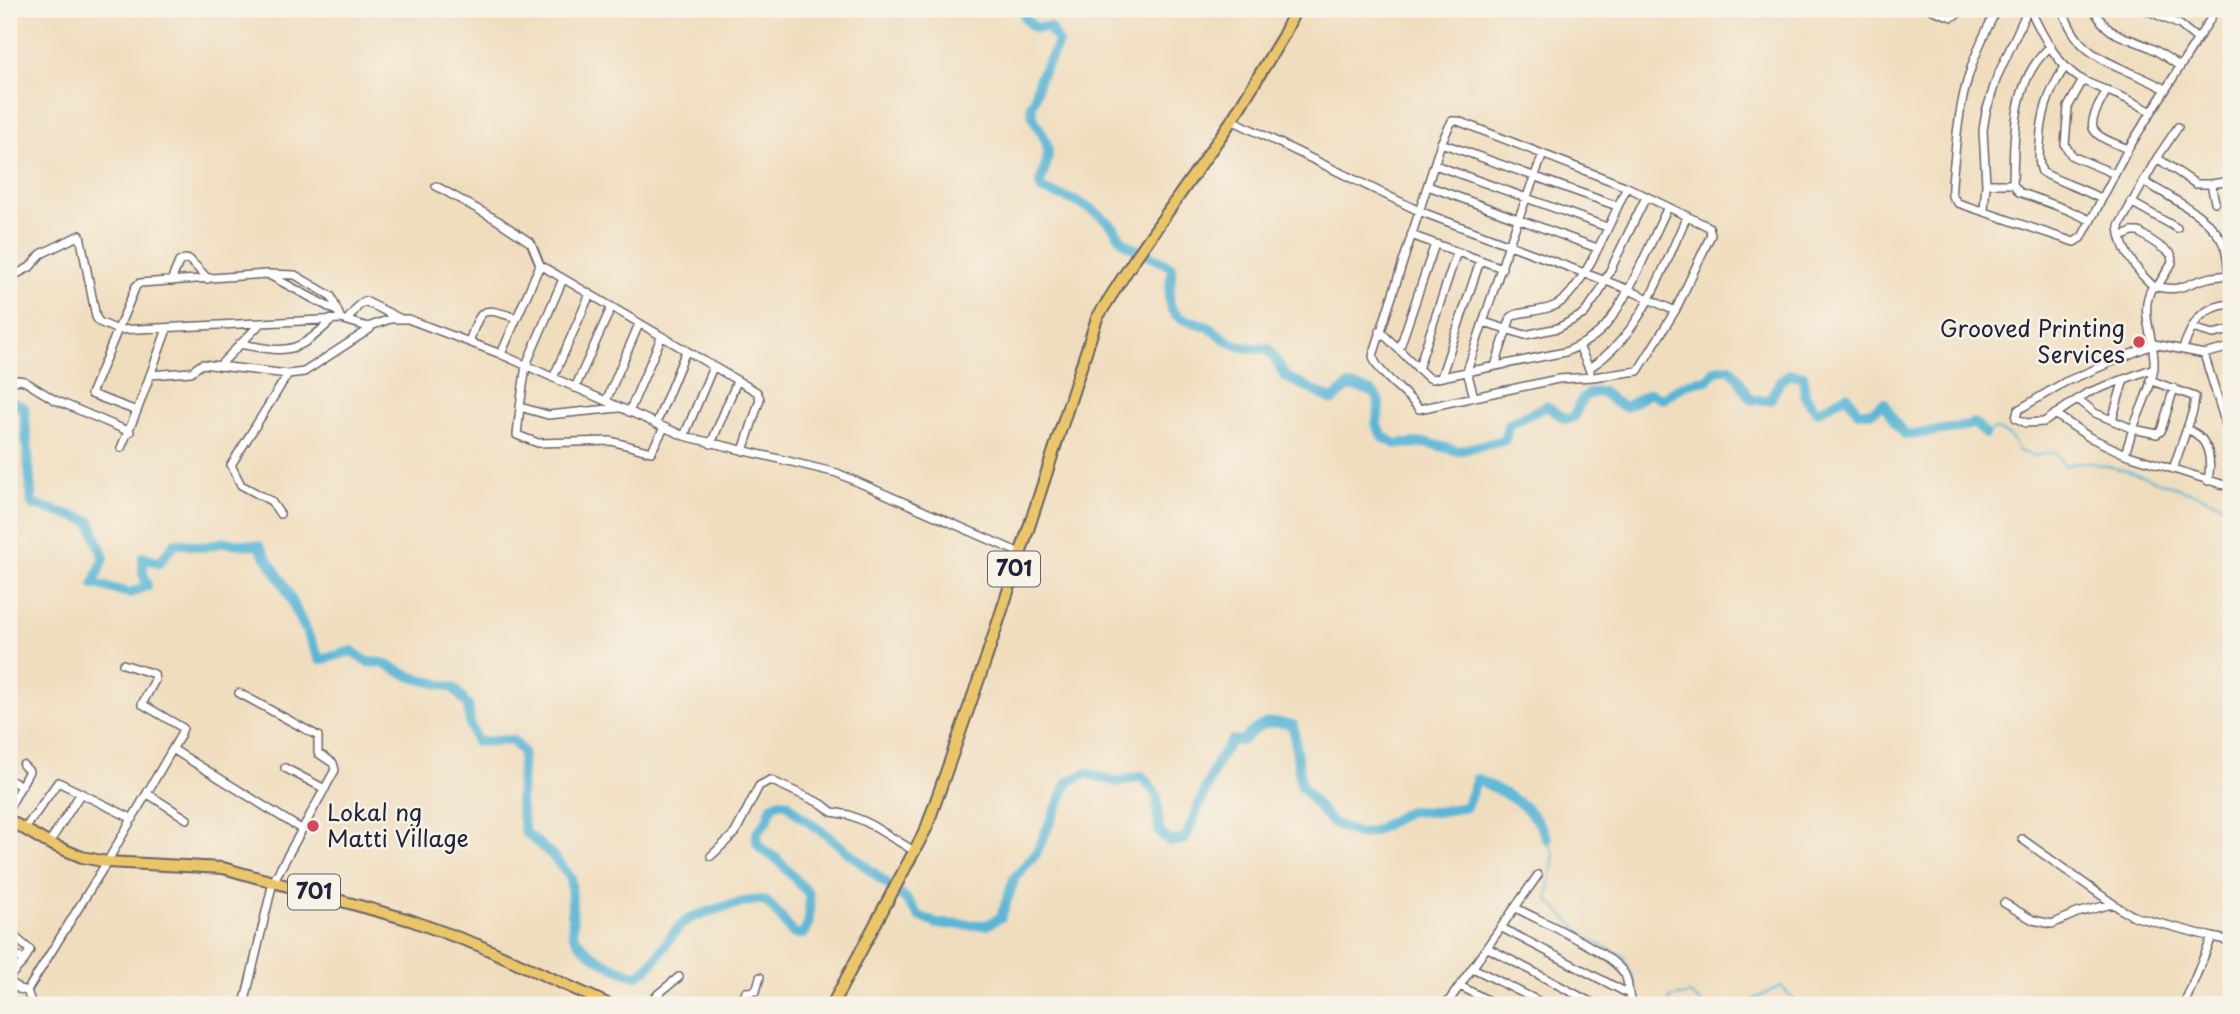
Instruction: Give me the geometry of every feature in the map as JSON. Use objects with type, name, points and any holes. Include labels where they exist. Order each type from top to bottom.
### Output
[{"type":"main road","name":"701","points":[[832,1005],[926,829],[973,698],[1097,318],[1232,120],[1283,36],[1296,9]]},
{"type":"main road","name":"701","points":[[9,820],[49,843],[82,857],[107,862],[223,868],[446,932],[610,1005]]},
{"type":"street","points":[[1930,9],[1945,12],[1952,17],[1966,9]]},
{"type":"street","points":[[1997,9],[1970,66],[1964,87],[1958,114],[1952,191],[1958,203],[2074,242],[2082,237],[2128,149],[2211,18],[2208,9]]},
{"type":"street","points":[[1984,211],[1986,184],[1983,130],[1986,112],[1997,77],[2029,9]]},
{"type":"street","points":[[2029,9],[2064,67],[2083,80],[2136,101],[2151,112]]},
{"type":"street","points":[[2062,9],[2073,33],[2090,52],[2165,89]]},
{"type":"street","points":[[2094,9],[2100,22],[2112,33],[2150,47],[2179,66]]},
{"type":"street","points":[[2144,9],[2180,26],[2196,38]]},
{"type":"street","points":[[2051,46],[2034,65],[2022,92],[2016,115],[2013,184],[2019,192],[2090,220]]},
{"type":"street","points":[[2064,67],[2046,100],[2041,120],[2039,164],[2042,172],[2052,178],[2077,186],[2101,199]]},
{"type":"street","points":[[2083,80],[2068,107],[2065,145],[2072,156],[2115,174]]},
{"type":"street","points":[[2107,90],[2093,116],[2092,129],[2096,135],[2128,149]]},
{"type":"street","points":[[1232,120],[1419,211],[1585,272],[1649,297],[1675,311]]},
{"type":"street","points":[[1458,121],[1627,187],[1709,227],[1712,235],[1675,311],[1638,371],[1558,379],[1419,410],[1373,361],[1380,331],[1419,211],[1441,143],[1450,123],[1458,121]]},
{"type":"street","points":[[2143,181],[2190,210],[2214,229],[2224,246],[2230,275],[2208,278],[2180,289],[2170,290],[2155,286],[2137,271],[2121,237],[2119,226],[2131,202],[2143,181],[2157,158],[2178,127]]},
{"type":"street","points":[[1441,143],[1617,206]]},
{"type":"street","points":[[1474,397],[1467,371],[1509,244],[1543,154]]},
{"type":"street","points":[[2157,158],[2196,184],[2231,181]]},
{"type":"street","points":[[1435,165],[1607,227]]},
{"type":"street","points":[[1986,184],[2013,184]]},
{"type":"street","points":[[2211,184],[2215,202]]},
{"type":"street","points":[[436,186],[497,220],[531,243],[540,265],[760,395],[743,451]]},
{"type":"street","points":[[1427,186],[1597,248]]},
{"type":"street","points":[[1495,366],[1511,317],[1555,306],[1565,299],[1585,272],[1627,187]]},
{"type":"street","points":[[1484,322],[1525,335],[1547,332],[1573,322],[1590,307],[1646,197]]},
{"type":"street","points":[[2131,202],[2177,228]]},
{"type":"street","points":[[1380,331],[1429,379],[1565,352],[1579,346],[1606,324],[1627,289],[1668,207]]},
{"type":"street","points":[[1589,368],[1621,343],[1635,324],[1687,216]]},
{"type":"street","points":[[2121,237],[2139,232],[2171,254],[2172,263],[2147,298],[2149,332],[2154,344],[2154,368],[2125,454]]},
{"type":"street","points":[[9,278],[30,267],[41,254],[80,235],[96,317],[99,322],[118,330],[261,324],[340,317]]},
{"type":"street","points":[[1411,235],[1502,268]]},
{"type":"street","points":[[1399,350],[1435,244]]},
{"type":"street","points":[[1418,369],[1457,252]]},
{"type":"street","points":[[171,281],[178,262],[185,258],[208,279]]},
{"type":"street","points":[[1441,377],[1480,261]]},
{"type":"street","points":[[501,354],[540,265]]},
{"type":"street","points":[[267,274],[340,317],[363,327],[373,327]]},
{"type":"street","points":[[137,411],[91,394],[136,286],[144,282],[267,274],[295,275],[329,294],[340,317]]},
{"type":"street","points":[[563,279],[526,365],[517,435],[538,443],[611,441],[651,452],[664,428]]},
{"type":"street","points":[[553,377],[590,294]]},
{"type":"street","points":[[239,344],[292,350],[304,345],[365,301],[399,318]]},
{"type":"street","points":[[2183,348],[2202,313],[2210,308],[2231,304]]},
{"type":"street","points":[[575,388],[611,308]]},
{"type":"street","points":[[469,341],[482,312],[490,311],[517,318]]},
{"type":"street","points":[[150,375],[191,372],[202,364],[288,374],[304,372],[373,327],[390,319],[408,319],[501,354],[684,436],[837,473],[1020,553]]},
{"type":"street","points":[[219,366],[261,324]]},
{"type":"street","points":[[606,401],[639,324]]},
{"type":"street","points":[[2192,328],[2213,334],[2231,330]]},
{"type":"street","points":[[121,448],[130,432],[167,329]]},
{"type":"street","points":[[629,412],[662,338]]},
{"type":"street","points":[[2154,368],[2077,399],[2044,422],[2021,422],[2016,415],[2018,410],[2037,397],[2065,382],[2154,344],[2204,354],[2231,347]]},
{"type":"street","points":[[1579,346],[1593,377]]},
{"type":"street","points":[[656,424],[686,351]]},
{"type":"street","points":[[2204,354],[2231,440]]},
{"type":"street","points":[[684,436],[713,367]]},
{"type":"street","points":[[280,514],[271,501],[241,485],[231,465],[288,374]]},
{"type":"street","points":[[2112,421],[2124,379]]},
{"type":"street","points":[[2150,380],[2195,397],[2193,411],[2173,469]]},
{"type":"street","points":[[9,383],[24,381],[55,400],[130,432]]},
{"type":"street","points":[[711,444],[737,381]]},
{"type":"street","points":[[2077,399],[2095,413],[2112,421],[2157,434],[2161,431],[2174,388]]},
{"type":"street","points":[[520,407],[548,415],[620,408]]},
{"type":"street","points":[[2055,414],[2089,437],[2125,454],[2231,487]]},
{"type":"street","points":[[2187,429],[2201,436],[2206,443],[2210,456],[2208,481]]},
{"type":"street","points":[[27,991],[148,794],[174,750],[183,728],[142,704],[155,680],[154,674],[123,664]]},
{"type":"street","points":[[239,693],[317,736],[318,753],[335,766],[273,882],[244,1005]]},
{"type":"street","points":[[174,750],[301,829]]},
{"type":"street","points":[[9,807],[29,771],[23,765]]},
{"type":"street","points":[[285,768],[325,789]]},
{"type":"street","points":[[9,780],[22,786]]},
{"type":"street","points":[[711,856],[735,833],[759,786],[770,780],[812,798],[832,812],[866,822],[916,852]]},
{"type":"street","points":[[24,830],[58,782],[133,819]]},
{"type":"street","points":[[49,843],[81,793]]},
{"type":"street","points":[[148,794],[187,819]]},
{"type":"street","points":[[2022,839],[2112,904],[2136,917],[2231,940]]},
{"type":"street","points":[[1447,1005],[1538,875]]},
{"type":"street","points":[[2004,903],[2033,920],[2052,924],[2077,913],[2112,904]]},
{"type":"street","points":[[1516,908],[1593,949],[1617,965],[1626,976],[1631,1005]]},
{"type":"street","points":[[1502,928],[1629,994]]},
{"type":"street","points":[[9,932],[30,950],[9,979],[19,989],[27,991]]},
{"type":"street","points":[[2184,1005],[2213,937]]},
{"type":"street","points":[[1488,948],[1596,1005]]},
{"type":"street","points":[[9,949],[24,961]]},
{"type":"street","points":[[1474,968],[1546,1005]]},
{"type":"street","points":[[649,1005],[652,999],[679,977]]},
{"type":"street","points":[[740,1005],[746,992],[756,990],[760,977]]},
{"type":"street","points":[[1461,986],[1497,1005]]},
{"type":"street","points":[[27,991],[30,999],[27,1005]]},
{"type":"waterway","points":[[1026,9],[1025,18],[1028,22],[1036,28],[1049,27],[1058,42],[1040,78],[1031,105],[1048,151],[1040,184],[1042,190],[1090,209],[1107,221],[1127,244],[1171,267],[1169,299],[1172,310],[1179,317],[1206,326],[1238,345],[1268,348],[1286,377],[1333,400],[1348,386],[1371,392],[1378,400],[1376,424],[1383,437],[1396,444],[1428,443],[1458,451],[1505,440],[1508,425],[1546,406],[1566,419],[1574,417],[1586,395],[1603,392],[1625,407],[1650,393],[1663,399],[1684,385],[1708,380],[1715,370],[1730,368],[1752,400],[1770,400],[1780,381],[1790,374],[1803,376],[1805,396],[1817,412],[1847,395],[1858,412],[1872,412],[1884,403],[1895,423],[1906,435],[1958,428],[1974,423],[1985,434]]},
{"type":"waterway","points":[[9,400],[24,408],[32,504],[90,521],[104,558],[94,584],[130,593],[147,586],[143,573],[143,557],[159,563],[175,543],[204,547],[223,542],[259,546],[284,585],[320,660],[352,651],[367,662],[382,663],[412,677],[454,688],[468,705],[470,725],[477,742],[512,740],[523,752],[520,804],[525,832],[552,855],[571,878],[573,933],[592,954],[609,965],[636,976],[651,965],[673,934],[687,920],[726,906],[765,901],[794,934],[803,934],[809,920],[809,894],[777,859],[762,850],[757,842],[757,833],[767,820],[772,806],[780,802],[787,803],[906,899],[919,916],[937,924],[987,925],[1001,917],[1015,877],[1036,854],[1068,782],[1086,773],[1117,782],[1142,776],[1157,796],[1159,832],[1170,842],[1185,839],[1218,760],[1232,740],[1242,741],[1259,726],[1277,722],[1293,725],[1301,786],[1331,822],[1358,834],[1372,832],[1409,811],[1436,812],[1466,807],[1477,779],[1527,809],[1547,839]]},
{"type":"waterway","points":[[1985,434],[1995,429],[2010,436],[2019,451],[2034,456],[2056,452],[2064,466],[2077,462],[2124,470],[2210,499],[2225,506],[2231,519]]},
{"type":"waterway","points":[[1547,839],[1554,854],[1548,900],[1587,938],[1623,956],[1634,980],[1639,1005]]},
{"type":"waterway","points":[[1748,1005],[1781,986],[1796,1005]]},
{"type":"waterway","points":[[1668,1005],[1670,998],[1690,994],[1704,1005]]},
{"type":"place","name":"Grooved Printing Services","points":[[2139,342]]},
{"type":"place","name":"Lokal ng Matti Village","points":[[313,826]]}]
